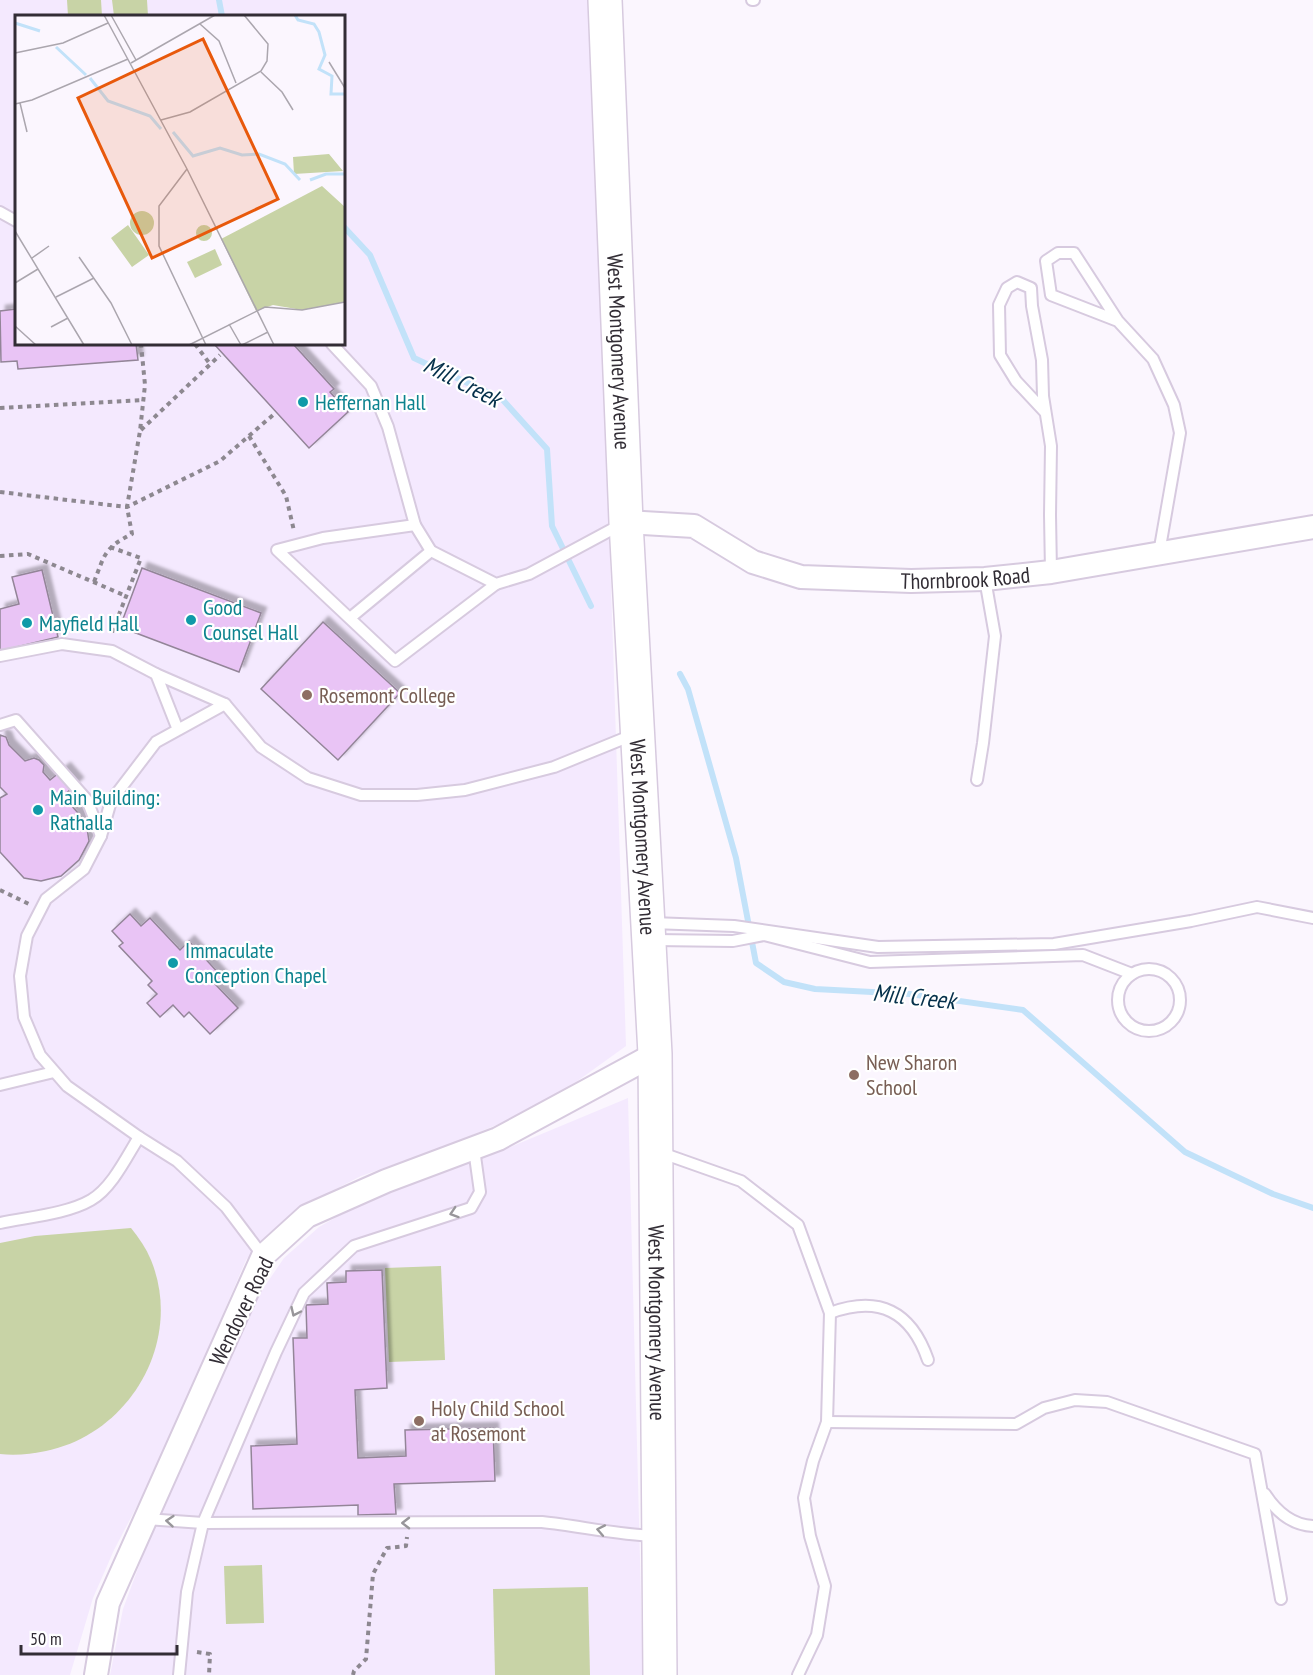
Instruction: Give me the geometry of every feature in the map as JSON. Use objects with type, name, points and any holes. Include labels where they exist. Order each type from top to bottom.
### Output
[{"type":"main road","name":"West Montgomery Avenue","points":[[605,0],[612,528],[638,733],[655,1054],[660,1675]]},
{"type":"street","name":"Thornbrook Road","points":[[612,528],[694,526],[753,561],[801,577],[910,581],[985,579],[1052,572],[1313,527]]},
{"type":"street","name":"Wendover Road","points":[[96,1675],[108,1603],[263,1256],[307,1216],[386,1180],[498,1139],[655,1054]]},
{"type":"lane","points":[[0,212],[15,220]]},
{"type":"lane","points":[[1118,321],[1051,295],[1046,261],[1058,252],[1074,254],[1118,321],[1153,359],[1174,405],[1180,433],[1159,554]]},
{"type":"lane","points":[[1046,412],[1016,381],[1000,355],[999,305],[1006,288],[1017,282],[1031,288],[1042,360],[1051,446],[1052,572]]},
{"type":"lane","points":[[333,345],[371,386],[388,427],[415,525],[431,551],[496,584]]},
{"type":"lane","points":[[415,525],[323,538],[277,550],[395,660],[496,584],[529,574],[612,528]]},
{"type":"lane","points":[[350,618],[431,551]]},
{"type":"lane","points":[[977,780],[985,731],[995,636],[985,579]]},
{"type":"lane","points":[[0,656],[62,644],[112,651],[156,674],[225,704],[261,747],[308,778],[361,795],[417,795],[465,790],[554,767],[638,733]]},
{"type":"lane","points":[[156,674],[178,730]]},
{"type":"lane","points":[[225,704],[156,742],[111,801],[101,836],[84,869],[46,899],[27,936],[20,976],[24,1017],[40,1055],[54,1072],[67,1086],[177,1161],[226,1207],[263,1256]]},
{"type":"lane","points":[[0,726],[16,720],[87,800],[101,836]]},
{"type":"lane","points":[[649,931],[734,926],[878,947],[1054,944],[1191,921],[1257,907],[1313,918]]},
{"type":"lane","points":[[649,931],[695,941],[733,941],[764,935],[870,962],[1083,956],[1132,974],[1141,970],[1160,971],[1168,976],[1178,992],[1179,1002],[1172,1020],[1165,1026],[1147,1031],[1137,1029],[1123,1016],[1119,1008],[1120,989],[1132,974]]},
{"type":"lane","points":[[0,1085],[54,1072]]},
{"type":"lane","points":[[0,1223],[63,1210],[92,1200],[113,1179],[139,1137]]},
{"type":"lane","points":[[179,1675],[187,1592],[203,1523],[276,1352],[304,1293],[354,1246],[471,1208],[480,1192],[474,1149]]},
{"type":"lane","points":[[656,1151],[741,1181],[798,1225],[830,1313],[827,1422],[813,1461],[804,1497],[810,1536],[825,1586],[817,1635],[798,1675]]},
{"type":"lane","points":[[830,1313],[850,1306],[871,1305],[891,1311],[908,1323],[921,1340],[928,1360]]},
{"type":"lane","points":[[827,1422],[1016,1424],[1044,1408],[1075,1400],[1107,1402],[1255,1454],[1281,1599]]},
{"type":"lane","points":[[1261,1489],[1272,1506],[1287,1518],[1306,1526],[1313,1526]]},
{"type":"lane","points":[[146,1519],[203,1523],[542,1522],[589,1527],[631,1535],[659,1536]]},
{"type":"path","points":[[94,582],[110,547],[132,534],[127,507],[145,386],[141,345]]},
{"type":"path","points":[[196,345],[210,364]]},
{"type":"path","points":[[140,431],[220,355]]},
{"type":"path","points":[[0,408],[143,400]]},
{"type":"path","points":[[0,492],[127,507],[220,461],[273,415]]},
{"type":"path","points":[[249,436],[286,495],[297,545]]},
{"type":"path","points":[[106,650],[141,558],[110,547]]},
{"type":"path","points":[[0,556],[28,554],[126,596]]},
{"type":"path","points":[[0,890],[41,909]]},
{"type":"path","points":[[353,1675],[366,1659],[373,1574],[387,1548],[406,1546],[407,1523]]},
{"type":"shaded area","name":"Rosemont College","points":[[0,0],[592,0],[626,1046],[576,1082],[513,1118],[439,1149],[361,1176],[309,1203],[268,1235],[246,1260],[158,1466],[114,1550],[93,1598],[70,1675],[0,1675]]},
{"type":"shaded area","name":"Holy Child School at Rosemont","points":[[628,1098],[643,1675],[110,1675],[123,1609],[147,1544],[256,1299],[284,1258],[319,1227],[361,1203],[496,1153]]},
{"type":"green space","points":[[67,0],[101,0],[102,15],[68,15]]},
{"type":"green space","points":[[112,0],[147,0],[148,15],[114,15]]},
{"type":"green space","points":[[131,1228],[151,1260],[159,1291],[160,1322],[154,1352],[142,1380],[125,1404],[102,1425],[76,1441],[46,1451],[17,1455],[0,1454],[0,1243],[35,1236]]},
{"type":"green space","points":[[441,1266],[445,1360],[389,1362],[385,1268]]},
{"type":"green space","points":[[262,1565],[264,1623],[226,1624],[224,1566]]},
{"type":"green space","points":[[588,1587],[590,1675],[495,1675],[493,1589]]},
{"type":"building","points":[[15,309],[15,345],[136,345],[138,360],[18,369],[17,361],[1,362],[0,311]]},
{"type":"building","name":"Heffernan Hall","points":[[215,345],[294,345],[334,389],[330,392],[348,412],[309,448]]},
{"type":"building","name":"Good Counsel Hall","points":[[142,568],[261,613],[239,672],[120,627]]},
{"type":"building","name":"Mayfield Hall","points":[[42,570],[58,637],[0,651],[0,609],[19,604],[12,577]]},
{"type":"building","points":[[323,622],[400,693],[338,760],[261,689]]},
{"type":"building","name":"Main Building: Rathalla","points":[[0,735],[6,737],[9,745],[25,761],[34,758],[39,760],[44,765],[43,772],[50,780],[65,768],[78,783],[63,796],[86,822],[89,841],[79,860],[61,876],[41,881],[24,878],[0,852],[0,798],[7,794],[0,787]]},
{"type":"building","name":"Immaculate Conception Chapel","points":[[130,914],[141,926],[150,918],[180,950],[189,941],[222,977],[215,984],[238,1008],[210,1034],[189,1012],[184,1017],[173,1005],[160,1017],[147,1003],[157,994],[148,985],[152,981],[119,946],[123,943],[112,931]]},
{"type":"building","name":"Holy Child School at Rosemont","points":[[382,1270],[387,1388],[355,1390],[358,1458],[406,1456],[405,1430],[493,1428],[495,1481],[394,1484],[396,1514],[358,1515],[358,1505],[253,1509],[251,1446],[297,1444],[293,1338],[307,1338],[306,1305],[328,1304],[327,1283],[346,1282],[346,1271]]},
{"type":"waterway","name":"Mill Creek","points":[[219,0],[222,15]]},
{"type":"waterway","name":"Mill Creek","points":[[345,228],[370,255],[414,358],[502,399],[547,449],[552,526],[591,606]]},
{"type":"waterway","name":"Mill Creek","points":[[680,674],[688,689],[736,858],[756,963],[784,982],[815,989],[910,994],[1023,1010],[1185,1152],[1273,1194],[1313,1208]]},
{"type":"place","name":"Heffernan Hall","points":[[303,402]]},
{"type":"place","name":"Good Counsel Hall","points":[[191,620]]},
{"type":"place","name":"Mayfield Hall","points":[[27,623]]},
{"type":"place","name":"Rosemont College","points":[[307,695]]},
{"type":"place","name":"Main Building: Rathalla","points":[[38,810]]},
{"type":"place","name":"Immaculate Conception Chapel","points":[[173,963]]},
{"type":"place","name":"New Sharon School","points":[[854,1075]]},
{"type":"place","name":"Holy Child School at Rosemont","points":[[419,1421]]}]
